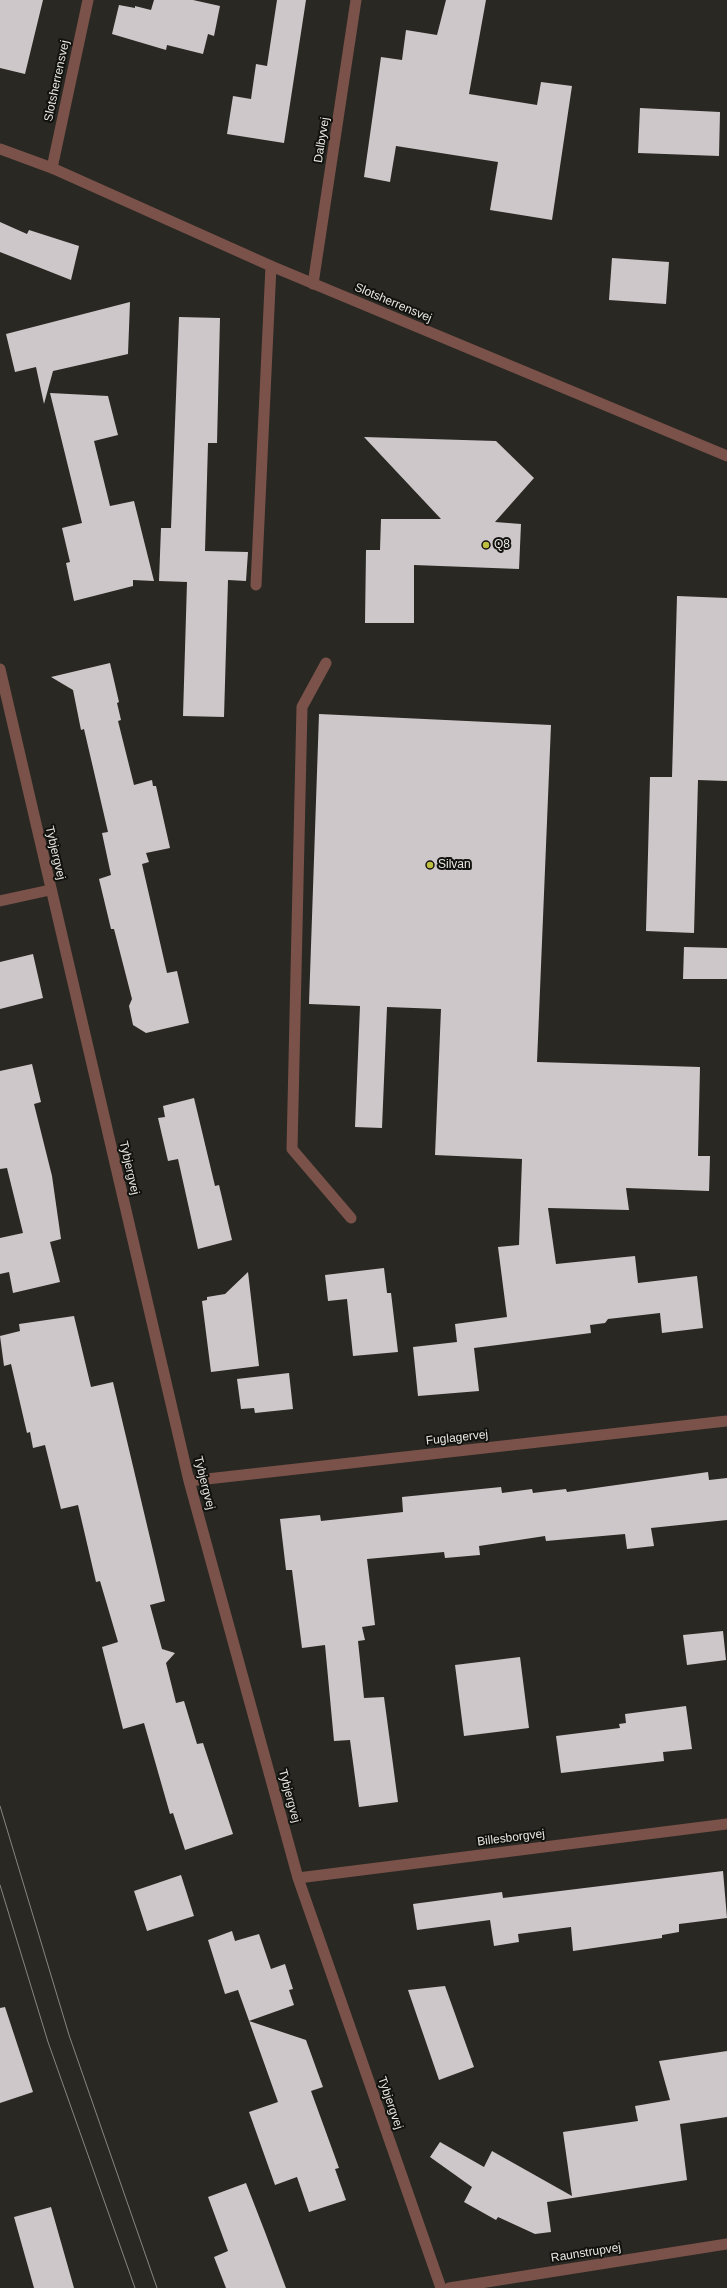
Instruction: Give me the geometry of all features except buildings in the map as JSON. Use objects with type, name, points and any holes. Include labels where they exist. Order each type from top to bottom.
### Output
[{"type":"street","name":"Slotsherrensvej","points":[[52,168],[88,0]]},
{"type":"street","name":"Dalbyvej","points":[[314,284],[356,0]]},
{"type":"street","name":"Slotsherrensvej","points":[[0,149],[52,168],[271,266],[727,456]]},
{"type":"street","points":[[256,585],[271,266]]},
{"type":"street","points":[[326,663],[302,707],[292,1149],[351,1218]]},
{"type":"street","name":"Tybjergvej","points":[[0,669],[50,890],[189,1482],[298,1878],[440,2288]]},
{"type":"street","points":[[0,901],[50,890]]},
{"type":"street","name":"Fuglagervej","points":[[189,1482],[727,1422]]},
{"type":"street","name":"Billesborgvej","points":[[298,1878],[727,1824]]},
{"type":"street","name":"Raunstrupvej","points":[[449,2288],[727,2244]]},
{"type":"tram line","points":[[0,1806],[69,2035],[157,2288]]},
{"type":"tram line","points":[[0,1885],[48,2042],[135,2288]]},
{"type":"place","name":"Q8","points":[[486,545]]},
{"type":"place","name":"Silvan","points":[[430,865]]}]
